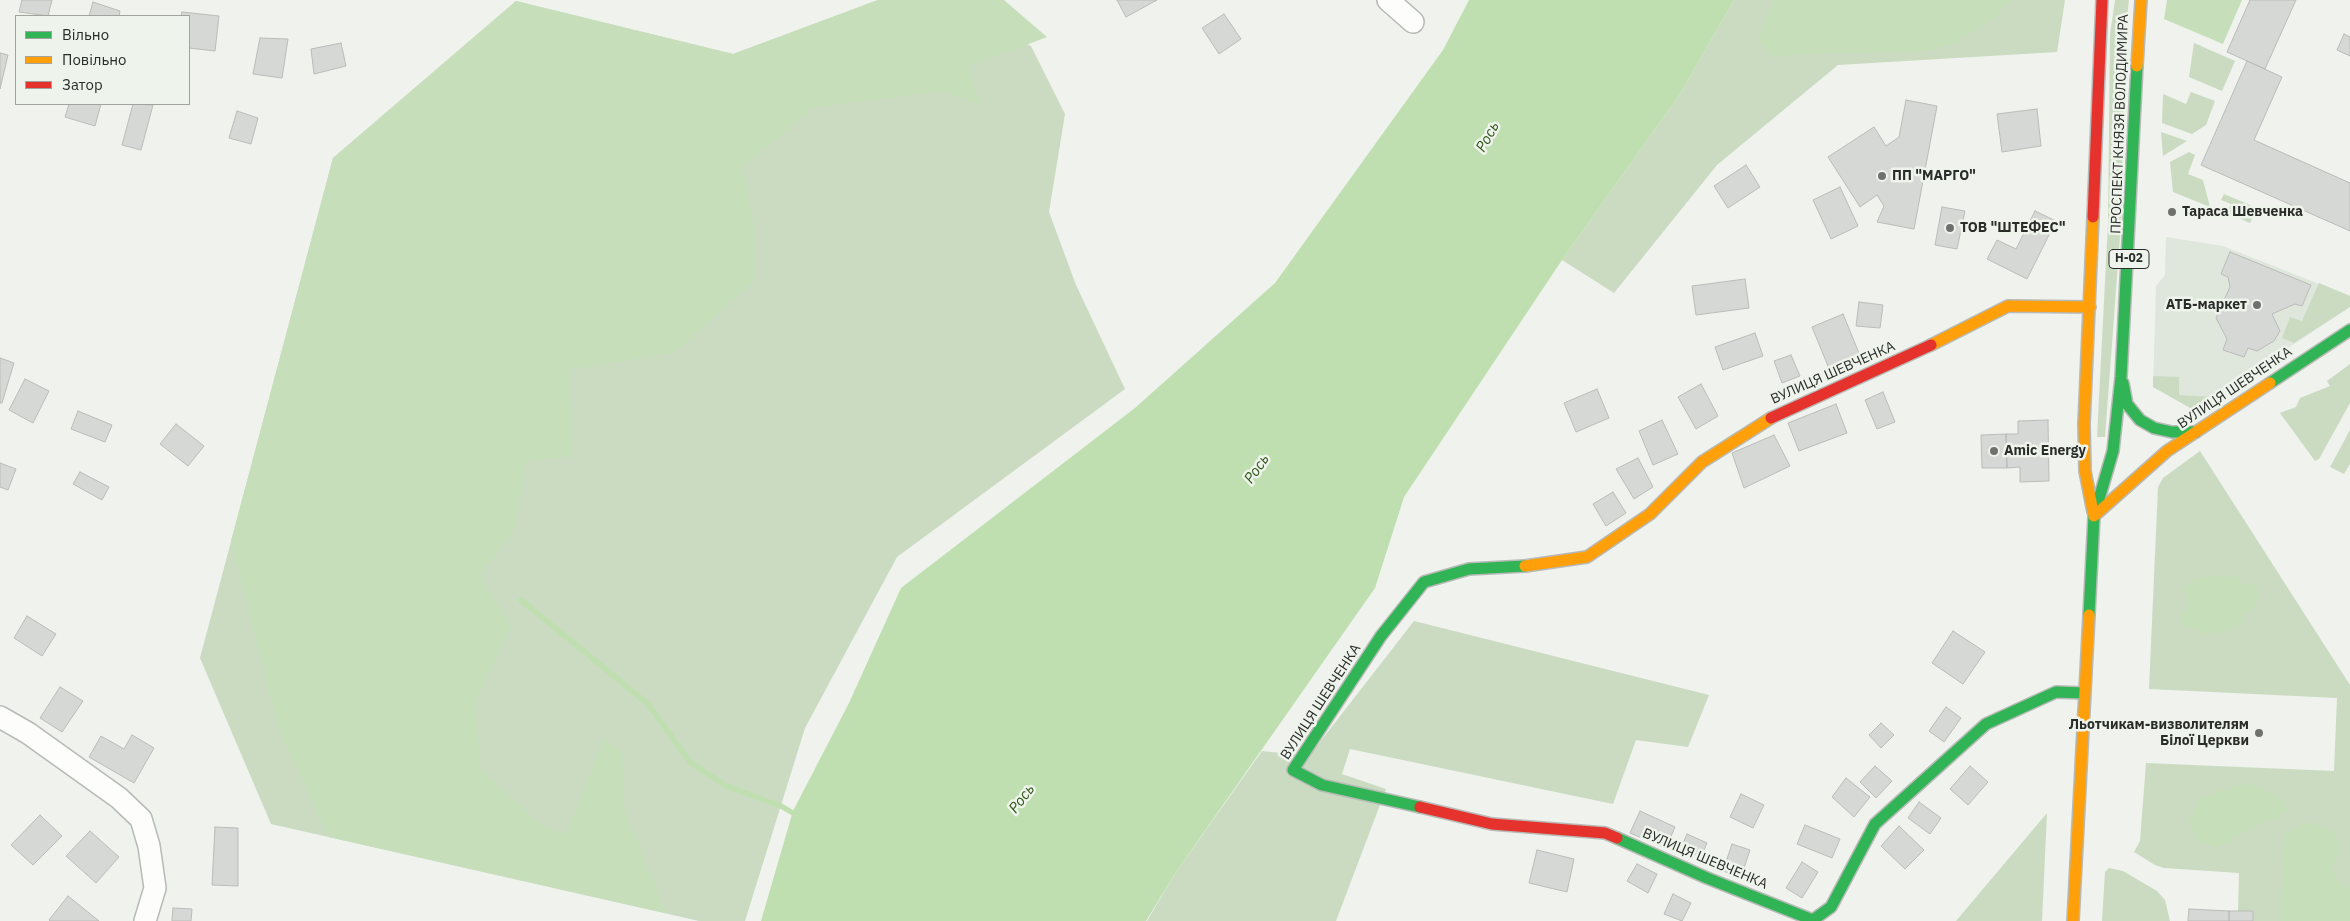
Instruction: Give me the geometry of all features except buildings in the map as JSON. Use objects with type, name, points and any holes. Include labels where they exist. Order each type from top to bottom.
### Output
[{"type":"street","points":[[1388,0],[1412,22]]},
{"type":"street","name":"ПРОСПЕКТ КНЯЗЯ ВОЛОДИМИРА","points":[[2094,516],[2085,470],[2084,424],[2102,0]]},
{"type":"street","name":"ПРОСПЕКТ КНЯЗЯ ВОЛОДИМИРА","points":[[2073,921],[2094,516],[2113,451],[2121,376],[2141,0]]},
{"type":"street","name":"ВУЛИЦЯ ШЕВЧЕНКА","points":[[2084,693],[2056,692],[1986,724],[1875,824],[1831,907],[1813,920],[1707,878],[1605,833],[1492,824],[1322,785],[1293,770],[1382,636],[1424,582],[1469,570],[1508,568],[1587,557],[1650,514],[1702,462],[1780,412],[1929,346],[2008,306],[2090,307]]},
{"type":"street","name":"ВУЛИЦЯ ШЕВЧЕНКА","points":[[2094,516],[2167,451],[2350,330]]},
{"type":"street","points":[[2121,376],[2127,404],[2140,420],[2154,428],[2172,432],[2196,432]]},
{"type":"street","points":[[0,717],[28,733],[119,798],[141,819],[149,846],[158,921]]},
{"type":"street","points":[[145,921],[155,888]]},
{"type":"shaded area","points":[[878,0],[930,0],[1031,46],[1065,114],[1049,212],[1076,285],[1125,389],[897,557],[805,728],[745,921],[699,921],[271,824],[200,658],[333,158],[516,1],[733,54]]},
{"type":"shaded area","points":[[878,0],[1004,0],[1047,37],[968,67],[981,105],[940,91],[813,108],[743,167],[753,221],[754,281],[675,352],[569,370],[573,456],[526,461],[516,527],[480,575],[511,626],[476,702],[480,768],[540,825],[566,835],[604,737],[622,753],[624,808],[666,913],[329,837],[279,731],[231,541],[333,158],[516,1],[733,54]]},
{"type":"shaded area","points":[[1734,0],[2065,0],[2057,52],[1838,65],[1717,165],[1614,293],[1562,260],[1680,94]]},
{"type":"shaded area","points":[[1775,0],[2009,1],[1994,18],[1952,45],[1918,52],[1805,54],[1771,58],[1759,40],[1768,12]]},
{"type":"shaded area","points":[[2115,0],[2129,0],[2125,35],[2121,223],[2105,437],[2097,437],[2108,223],[2110,35]]},
{"type":"shaded area","points":[[2167,0],[2242,0],[2223,44],[2164,19]]},
{"type":"shaded area","points":[[2194,43],[2235,61],[2222,91],[2189,77]]},
{"type":"shaded area","points":[[2191,92],[2215,101],[2206,125],[2192,134],[2162,123],[2163,94],[2186,104]]},
{"type":"shaded area","points":[[2161,132],[2187,141],[2163,156]]},
{"type":"shaded area","points":[[2189,152],[2195,155],[2188,174],[2203,180],[2210,207],[2173,192],[2170,162]]},
{"type":"shaded area","points":[[2224,194],[2257,208],[2250,223],[2227,213],[2231,204],[2221,200]]},
{"type":"shaded area","points":[[2166,237],[2223,246],[2350,296],[2350,307],[2194,410],[2153,387],[2156,286],[2165,275]]},
{"type":"shaded area","points":[[2319,283],[2350,296],[2350,307],[2294,343],[2282,338],[2290,317],[2302,321]]},
{"type":"shaded area","points":[[2350,364],[2350,403],[2319,459],[2315,461],[2280,413],[2296,407],[2300,398],[2330,386],[2327,381]]},
{"type":"shaded area","points":[[2153,376],[2179,377],[2179,395],[2212,397],[2194,410],[2153,387]]},
{"type":"shaded area","points":[[2350,430],[2350,464],[2344,474],[2330,467]]},
{"type":"shaded area","points":[[2200,451],[2350,685],[2350,921],[2253,921],[2253,911],[2238,911],[2239,873],[2164,868],[2155,865],[2134,852],[2140,841],[2146,763],[2334,771],[2337,698],[2149,689],[2158,487],[2163,478]]},
{"type":"shaded area","points":[[2235,575],[2243,584],[2256,584],[2258,598],[2254,608],[2240,615],[2245,620],[2231,631],[2204,634],[2182,623],[2181,612],[2190,607],[2183,590],[2192,580],[2210,576],[2225,577]]},
{"type":"shaded area","points":[[1414,621],[1709,695],[1688,747],[1636,740],[1613,804],[1350,749],[1342,774],[1386,789],[1336,921],[1147,921],[1176,872],[1262,751],[1309,756]]},
{"type":"shaded area","points":[[2246,783],[2280,797],[2287,809],[2280,817],[2261,823],[2216,848],[2196,838],[2189,820],[2199,801],[2215,792]]},
{"type":"shaded area","points":[[2047,813],[2042,921],[1956,921]]},
{"type":"shaded area","points":[[2307,822],[2334,832],[2340,847],[2332,870],[2343,886],[2350,886],[2350,921],[2279,921],[2285,834]]},
{"type":"shaded area","points":[[2109,868],[2123,871],[2157,891],[2165,900],[2170,921],[2102,921],[2105,872]]},
{"type":"water","name":"Рось","points":[[1469,0],[1734,0],[1680,94],[1562,260],[1404,497],[1375,588],[1176,872],[1146,921],[761,921],[793,811],[849,703],[901,588],[1135,408],[1275,283],[1443,50]]},
{"type":"waterway","points":[[521,600],[648,704],[690,762],[726,786],[781,806],[798,816]]},
{"type":"traffic: fast","points":[[2089,615],[2094,516],[2113,451],[2121,377],[2137,66]]},
{"type":"traffic: fast","points":[[2270,383],[2350,330]]},
{"type":"traffic: fast","points":[[2123,383],[2127,404],[2140,420],[2154,428],[2172,432],[2196,432]]},
{"type":"traffic: fast","points":[[1420,807],[1322,785],[1293,770],[1381,636],[1424,582],[1469,569],[1525,566]]},
{"type":"traffic: fast","points":[[1617,838],[1707,878],[1813,920],[1831,907],[1875,824],[1986,724],[2056,692],[2084,693]]},
{"type":"traffic: slow","points":[[2137,66],[2141,0]]},
{"type":"traffic: slow","points":[[2093,217],[2084,424],[2085,471],[2093,512]]},
{"type":"traffic: slow","points":[[1931,345],[2008,306],[2090,307]]},
{"type":"traffic: slow","points":[[2094,516],[2167,451],[2270,383]]},
{"type":"traffic: slow","points":[[1525,566],[1587,557],[1650,514],[1702,462],[1771,418]]},
{"type":"traffic: slow","points":[[2073,921],[2089,615]]},
{"type":"traffic: jam","points":[[2093,217],[2102,0]]},
{"type":"traffic: jam","points":[[1771,418],[1931,345]]},
{"type":"traffic: jam","points":[[1420,807],[1492,824],[1605,833],[1617,838]]},
{"type":"place","name":"ПП \"МАРГО\"","points":[[1882,176]]},
{"type":"place","name":"Тараса Шевченка","points":[[2172,212]]},
{"type":"place","name":"ТОВ \"ШТЕФЕС\"","points":[[1950,228]]},
{"type":"place","name":"АТБ-маркет","points":[[2257,305]]},
{"type":"place","name":"Amic Energy","points":[[1994,451]]},
{"type":"place","name":"Льотчикам-визволителям Білої Церкви","points":[[2259,733]]}]
